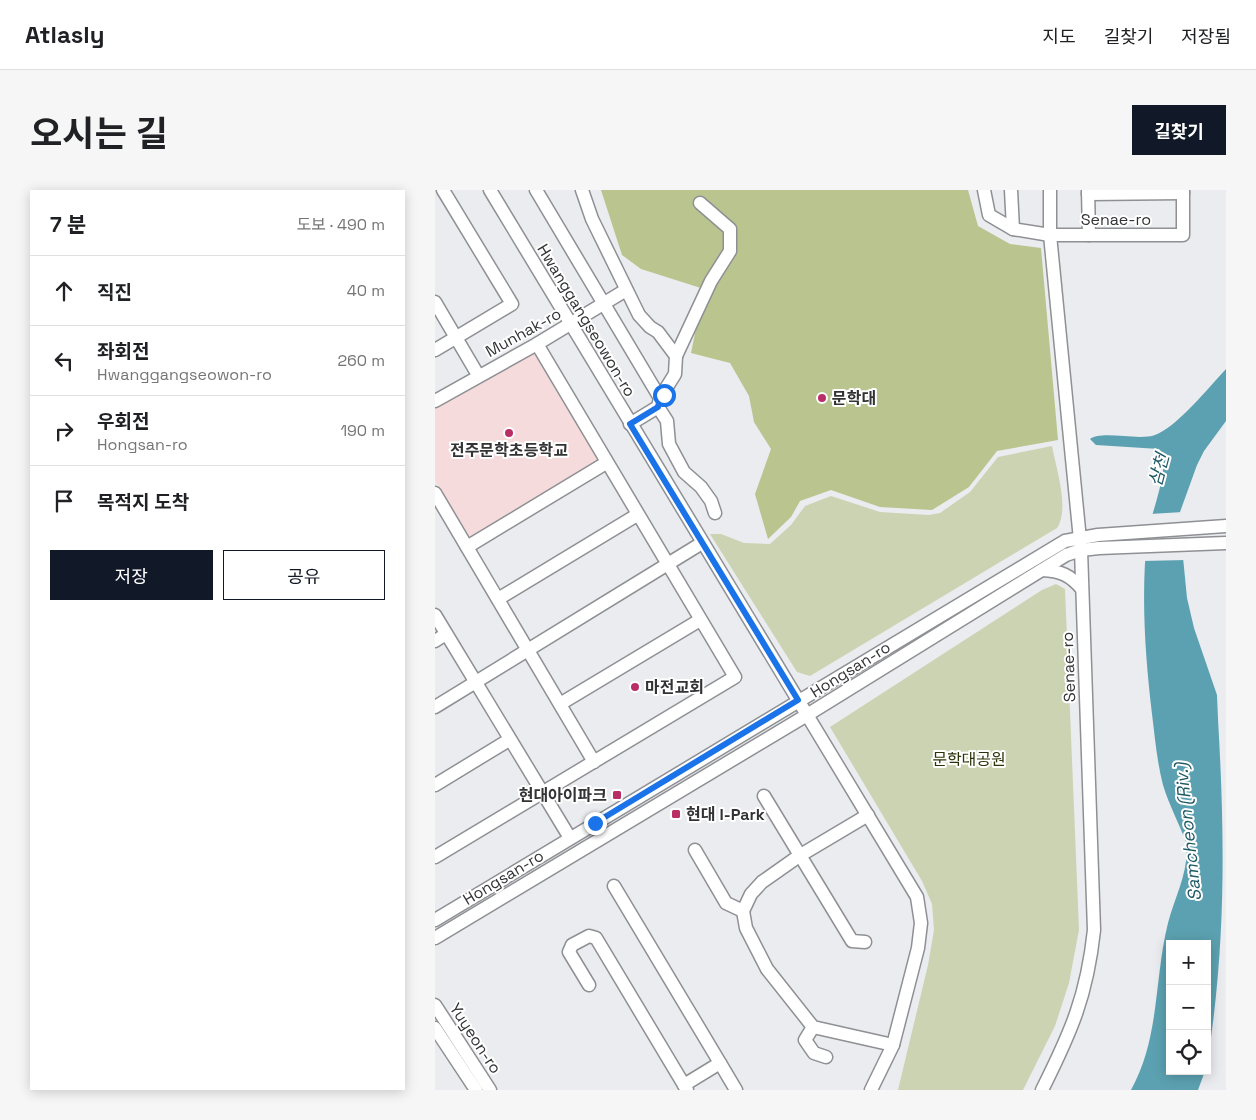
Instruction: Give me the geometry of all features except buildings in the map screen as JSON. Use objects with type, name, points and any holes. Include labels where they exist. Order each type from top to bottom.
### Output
[{"type":"street","points":[[435,350],[512,304],[443,190]]},
{"type":"street","name":"Hwanggangseowon-ro","points":[[491,190],[701,543],[917,897],[921,922],[918,948],[893,1045],[871,1090]]},
{"type":"street","points":[[536,190],[604,304],[659,403],[667,422],[669,444],[684,472],[701,488],[711,502],[715,513]]},
{"type":"street","points":[[582,190],[592,219],[639,315],[650,327],[658,332],[676,356]]},
{"type":"street","points":[[984,190],[989,215],[1013,229],[1050,235]]},
{"type":"street","points":[[1011,190],[1013,229]]},
{"type":"street","name":"Senae-ro","points":[[1042,1090],[1065,1044],[1080,1008],[1090,969],[1094,930],[1080,544],[1050,235],[1050,190]]},
{"type":"street","points":[[1089,235],[1088,192],[1183,192]]},
{"type":"street","name":"Senae-ro","points":[[1050,235],[1183,235],[1183,192]]},
{"type":"street","points":[[630,424],[659,403],[675,374],[676,356],[711,282],[730,251],[730,229],[700,203]]},
{"type":"street","name":"Munhak-ro","points":[[435,401],[537,344],[626,290]]},
{"type":"street","points":[[435,302],[479,375]]},
{"type":"street","points":[[435,857],[735,677],[606,463],[537,344]]},
{"type":"street","points":[[467,547],[606,463]]},
{"type":"street","points":[[435,493],[594,762]]},
{"type":"street","points":[[498,599],[637,515]]},
{"type":"street","name":"Hongsan-ro","points":[[435,938],[807,715],[1066,555],[1080,544],[1099,535],[1226,526]]},
{"type":"street","name":"Hongsan-ro","points":[[435,920],[1065,541],[1099,548],[1226,543]]},
{"type":"street","points":[[435,707],[701,543]]},
{"type":"street","points":[[1042,570],[1057,570],[1071,576],[1082,589]]},
{"type":"street","points":[[435,615],[570,838]]},
{"type":"street","points":[[560,704],[700,620]]},
{"type":"street","points":[[435,641],[446,634]]},
{"type":"street","points":[[437,783],[509,740]]},
{"type":"street","points":[[765,796],[799,856],[852,942],[865,942]]},
{"type":"street","points":[[867,815],[799,856],[762,882],[751,894],[743,911],[746,928],[767,969],[813,1027],[893,1045]]},
{"type":"street","points":[[695,850],[727,903],[743,911]]},
{"type":"street","points":[[614,886],[736,1090]]},
{"type":"street","points":[[589,985],[569,952],[573,946],[589,936],[596,938],[685,1088],[720,1062]]},
{"type":"street","name":"Yuyeon-ro","points":[[435,1005],[490,1090]]},
{"type":"street","points":[[813,1027],[805,1040],[814,1053],[826,1057]]},
{"type":"street","name":"Yuyeon-ro","points":[[435,1028],[475,1090]]},
{"type":"shaded area","name":"전주문학초등학교","points":[[531,348],[598,460],[469,537],[435,481],[435,406]]},
{"type":"green space","points":[[601,190],[968,190],[978,226],[1010,244],[1041,248],[1058,440],[997,451],[969,487],[932,510],[880,507],[831,490],[800,501],[791,517],[768,539],[755,494],[771,449],[754,422],[749,396],[730,363],[691,353],[704,289],[641,269],[622,255]]},
{"type":"green space","points":[[1052,446],[1062,500],[1061,520],[1057,528],[810,676],[797,672],[710,534],[721,534],[744,543],[770,544],[791,525],[805,506],[831,496],[880,512],[929,515],[940,513],[970,492],[998,457]]},
{"type":"green space","name":"문학대공원","points":[[1056,584],[1065,589],[1079,930],[1069,983],[1055,1026],[1023,1090],[898,1090],[928,965],[934,930],[932,904],[922,881],[830,727],[1042,590]]},
{"type":"water","name":"Samcheon (Riv.)","points":[[1226,369],[1226,421],[1204,451],[1180,512],[1187,598],[1194,628],[1217,695],[1223,850],[1218,977],[1211,1036],[1211,940],[1166,940],[1166,1075],[1204,1075],[1198,1090],[1131,1090],[1147,1050],[1152,1029],[1168,923],[1184,873],[1187,852],[1186,842],[1165,792],[1159,768],[1147,670],[1144,603],[1145,559],[1147,537],[1162,478],[1163,456],[1159,449],[1096,445],[1090,439],[1103,435],[1148,437],[1155,435],[1173,424]]},
{"type":"pier","points":[[1183,512],[1186,560],[1142,561],[1146,527],[1150,514]]},
{"type":"place","name":"문학대","points":[[822,398]]},
{"type":"place","name":"전주문학초등학교","points":[[509,433]]},
{"type":"place","name":"마전교회","points":[[635,687]]},
{"type":"place","name":"현대아이파크","points":[[617,795]]},
{"type":"place","name":"현대 I-Park","points":[[676,814]]},
{"type":"route","points":[[595,823],[798,700],[630,424],[658,407],[660,398],[664,395]]},
{"type":"water label","name":"삼천","points":[[1159,470]]}]
